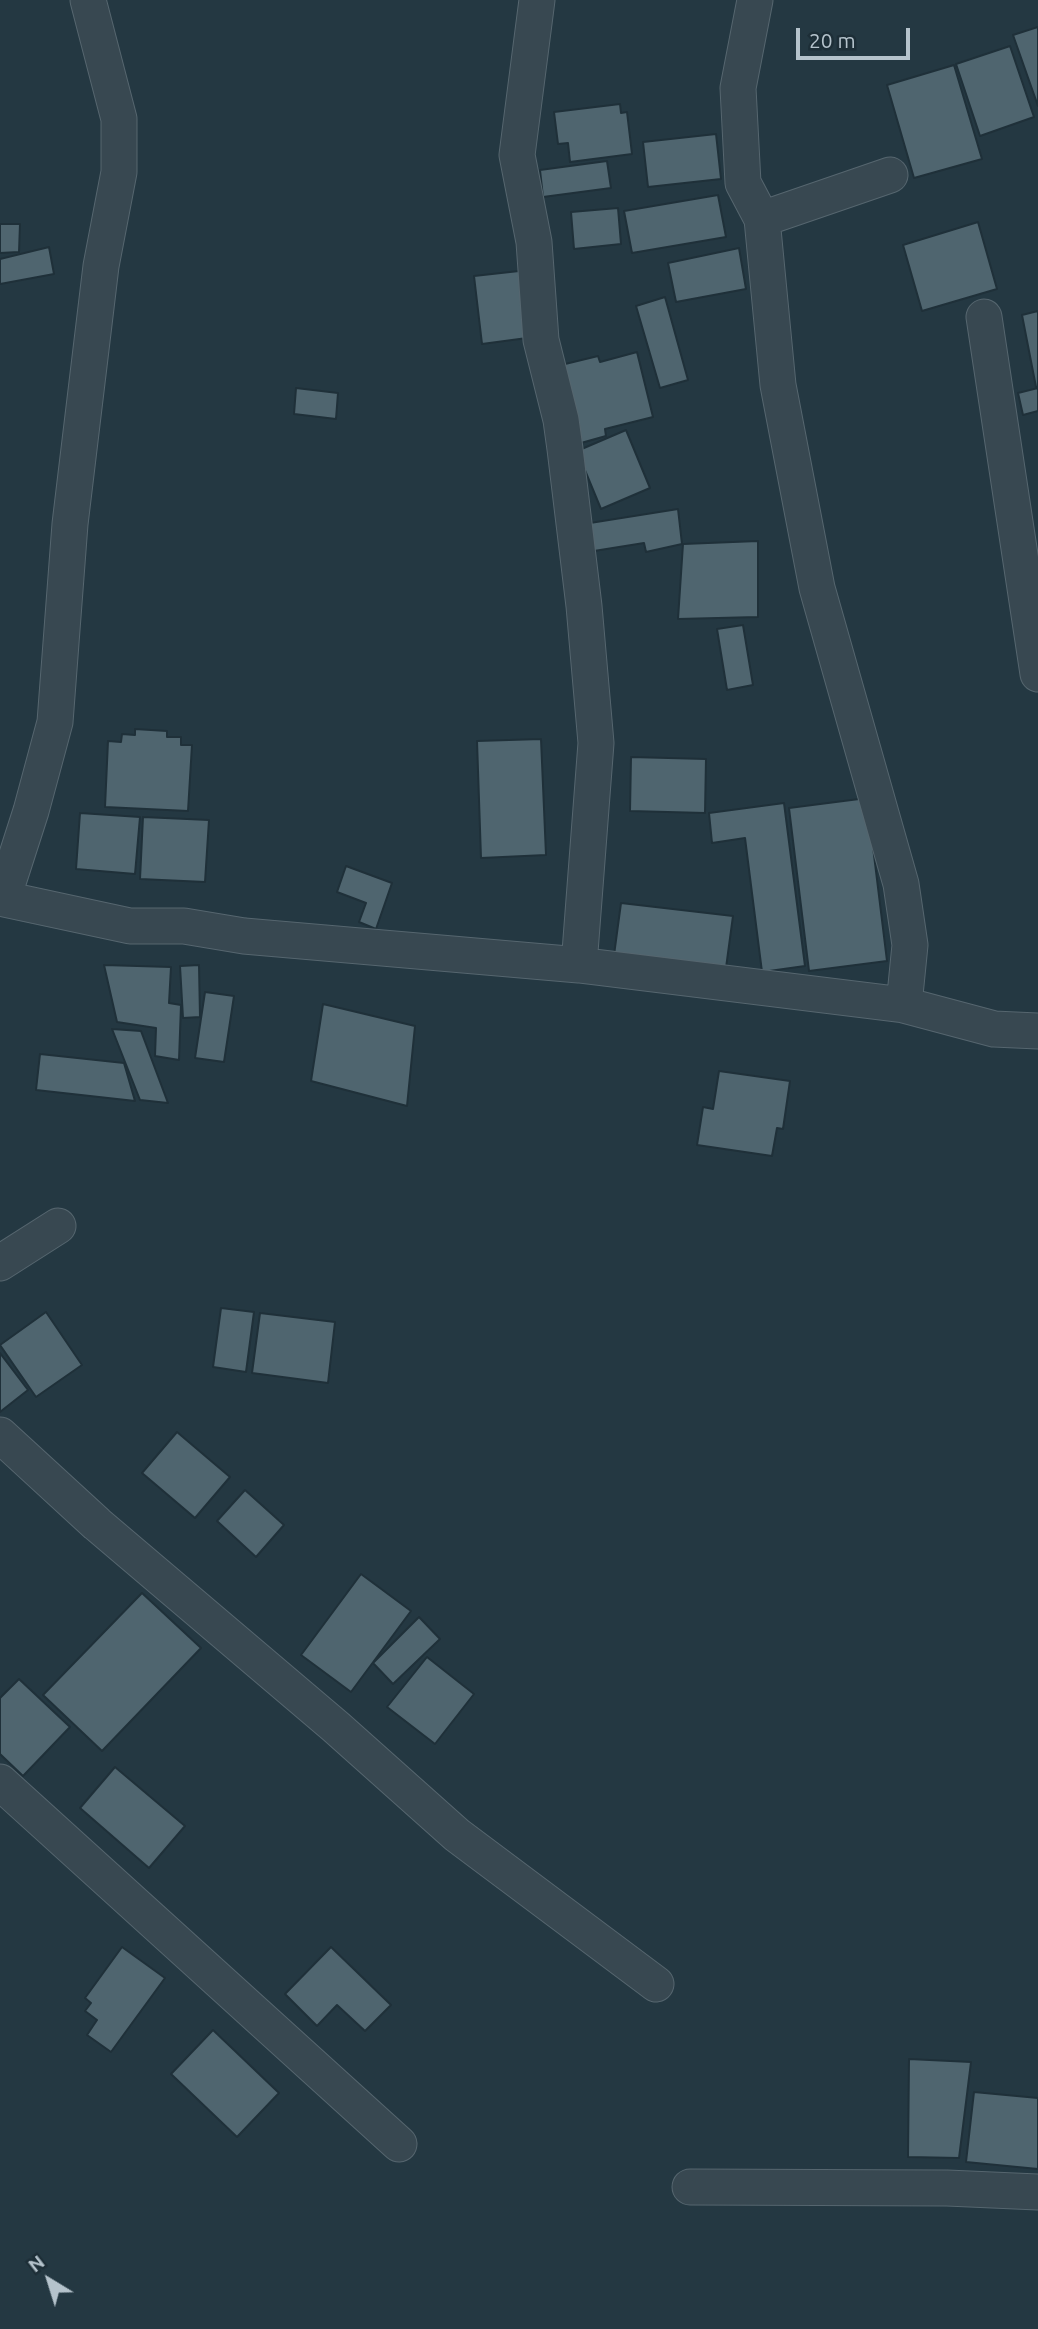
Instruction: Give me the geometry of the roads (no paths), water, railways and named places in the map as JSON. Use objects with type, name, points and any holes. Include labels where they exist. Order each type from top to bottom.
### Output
[{"type":"street","points":[[88,0],[119,119],[119,172],[98,290],[69,524],[55,722],[31,811],[2,898],[130,926],[184,926],[244,936],[579,965],[904,1005],[994,1028],[1038,1031]]},
{"type":"street","points":[[537,0],[517,155],[534,242],[541,340],[564,439],[584,606],[596,743],[579,965]]},
{"type":"street","points":[[755,0],[738,88],[743,183],[762,219],[778,385],[817,588],[901,884],[910,945],[904,1005]]},
{"type":"street","points":[[762,219],[890,175]]},
{"type":"street","points":[[984,317],[1038,674]]},
{"type":"street","points":[[0,1263],[58,1226]]},
{"type":"street","points":[[0,1435],[97,1524],[336,1727],[457,1835],[656,1984]]},
{"type":"street","points":[[0,1782],[399,2144]]},
{"type":"street","points":[[690,2187],[947,2188],[1038,2192]]}]
